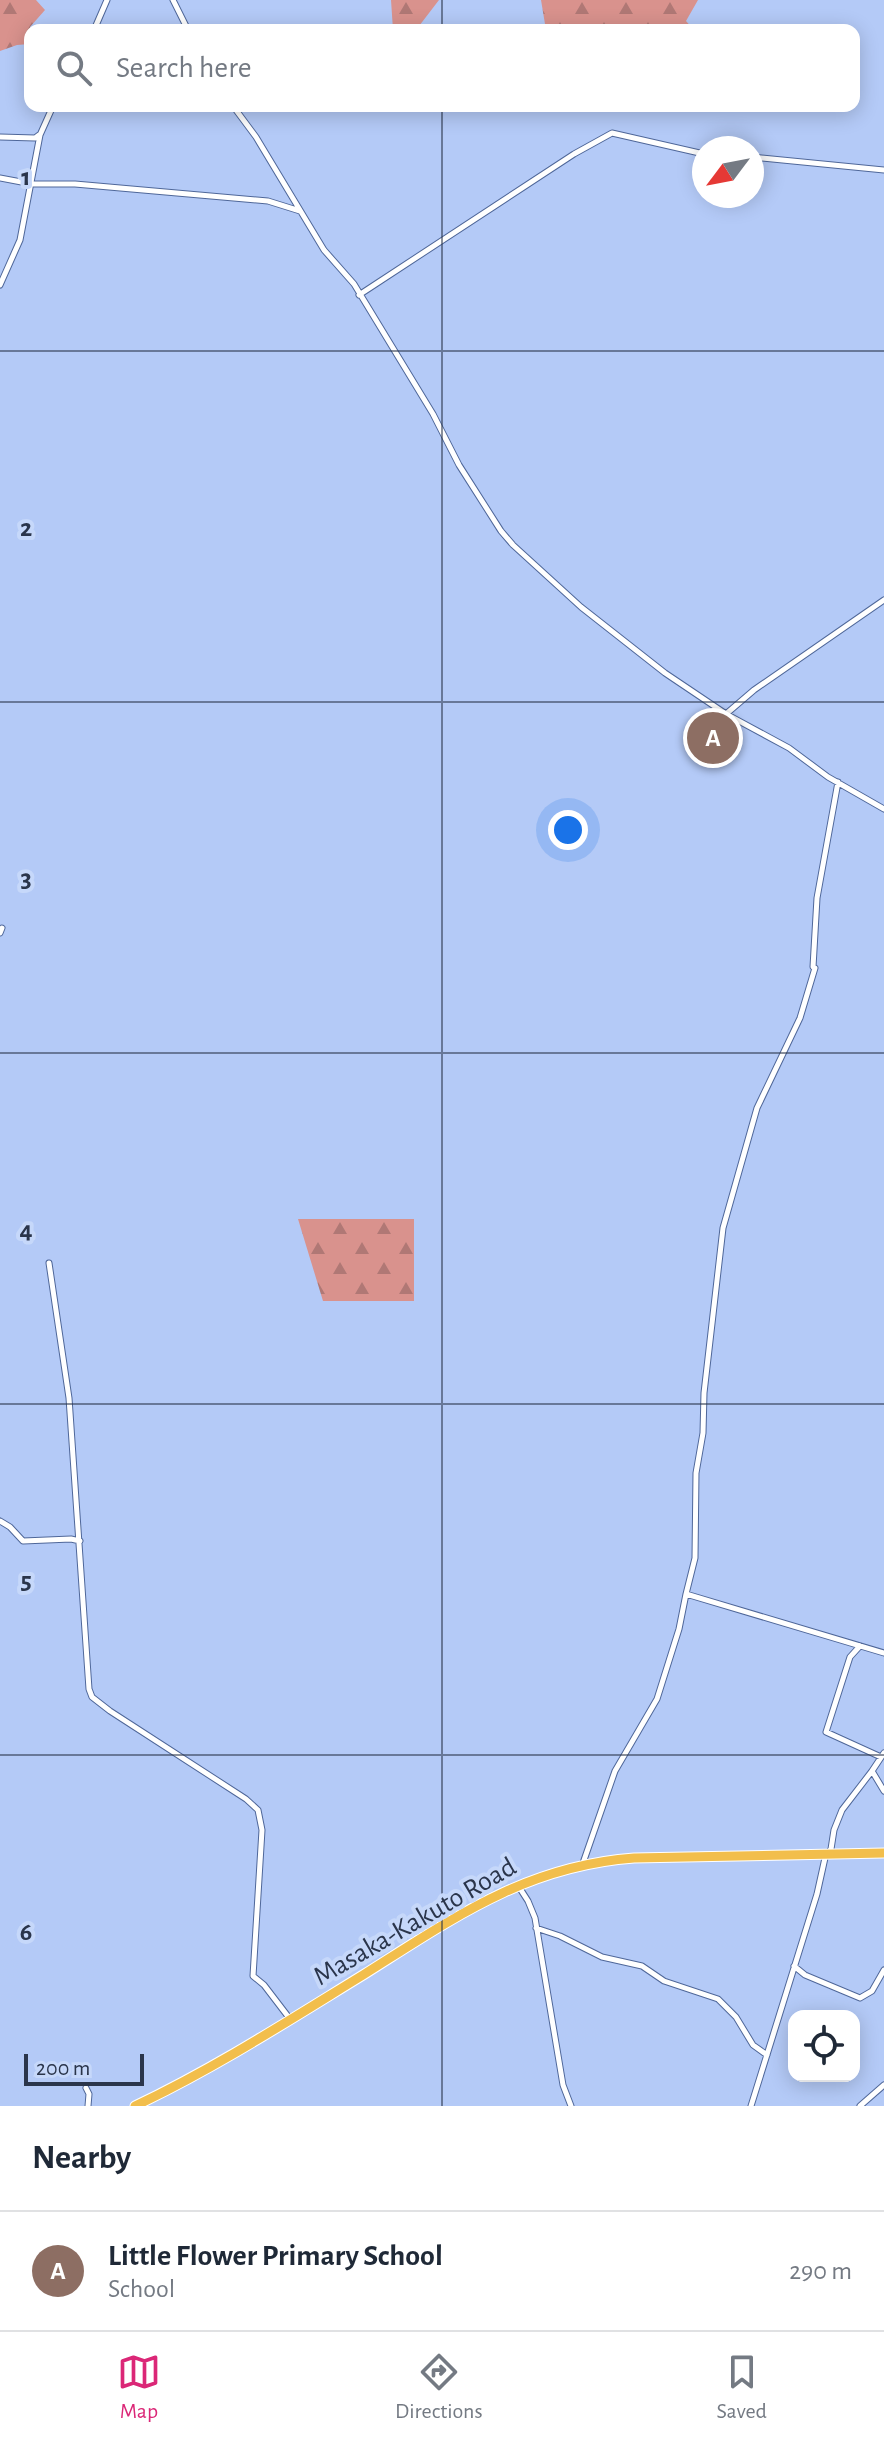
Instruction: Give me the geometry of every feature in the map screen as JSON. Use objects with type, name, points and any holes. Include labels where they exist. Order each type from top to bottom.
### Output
[{"type":"highway","name":"Masaka-Kakuto Road","points":[[135,2106],[230,2056],[517,1884],[583,1863],[668,1856],[884,1853]]},
{"type":"street","points":[[97,24],[107,0]]},
{"type":"street","points":[[173,0],[185,24]]},
{"type":"street","points":[[0,285],[20,240],[40,135],[50,112]]},
{"type":"street","points":[[237,112],[256,137],[324,250],[354,284],[501,531],[581,607],[634,651],[726,714],[789,748],[884,809]]},
{"type":"street","points":[[359,295],[574,154],[612,133],[692,151]]},
{"type":"street","points":[[0,137],[35,138],[40,135]]},
{"type":"street","points":[[764,158],[884,170]]},
{"type":"street","points":[[0,178],[32,184],[75,184],[268,201],[300,211]]},
{"type":"street","points":[[726,714],[762,684],[884,600]]},
{"type":"street","points":[[583,1863],[615,1771],[657,1699],[679,1629],[695,1558],[696,1473],[703,1433],[704,1393],[723,1228],[757,1108],[810,991],[815,968],[812,958],[815,918],[838,782]]},
{"type":"street","points":[[49,1263],[65,1362],[80,1541],[86,1664],[92,1697],[258,1810],[262,1837],[253,1976],[291,2019]]},
{"type":"street","points":[[0,1521],[23,1541],[80,1541]]},
{"type":"street","points":[[686,1594],[884,1653]]},
{"type":"street","points":[[751,2106],[842,1810],[883,1755],[826,1732],[850,1657],[860,1646]]},
{"type":"street","points":[[872,1771],[884,1791]]},
{"type":"street","points":[[517,1884],[531,1907],[563,2085],[571,2106]]},
{"type":"street","points":[[536,1928],[602,1957],[642,1966],[664,1981],[718,1999],[736,2017],[753,2045],[767,2055]]},
{"type":"street","points":[[794,1966],[805,1975],[860,1998],[872,1991],[884,1970]]},
{"type":"street","points":[[860,2106],[884,2085]]},
{"type":"street","points":[[86,2088],[88,2106]]},
{"type":"green space","points":[[0,0],[36,0],[45,10],[33,24],[24,24],[24,44],[0,51]]},
{"type":"green space","points":[[391,0],[439,0],[421,24],[393,24]]},
{"type":"green space","points":[[541,0],[698,0],[686,21],[689,24],[545,24]]},
{"type":"green space","points":[[298,1219],[414,1219],[414,1301],[323,1301]]},
{"type":"place","name":"Little Flower Primary School","points":[[713,738]]}]
